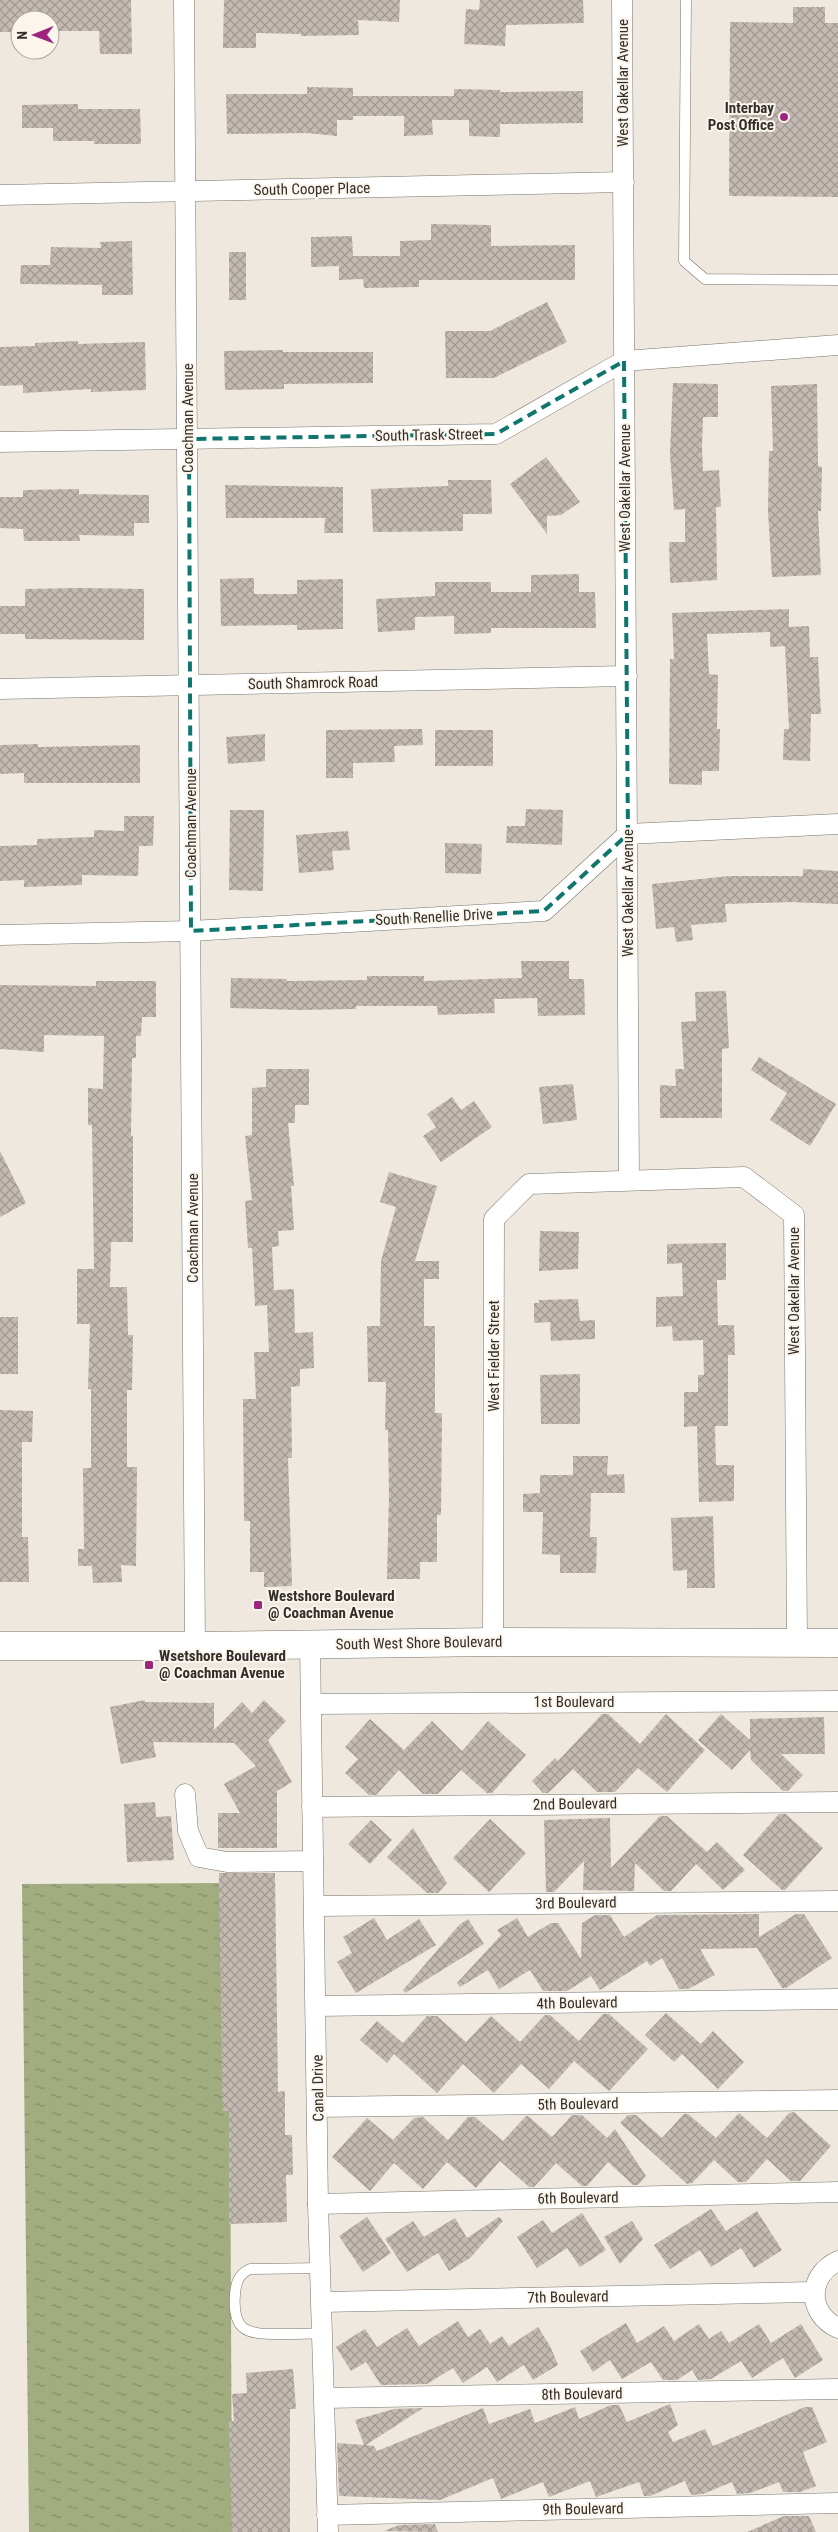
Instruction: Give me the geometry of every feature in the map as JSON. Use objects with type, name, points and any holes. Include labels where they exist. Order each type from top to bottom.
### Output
[{"type":"street","name":"Coachman Avenue","points":[[184,0],[189,439],[195,1646]]},
{"type":"street","name":"West Oakellar Avenue","points":[[622,0],[629,1180],[744,1177],[794,1215],[797,1644]]},
{"type":"street","name":"South Cooper Place","points":[[0,195],[624,182]]},
{"type":"street","name":"South Trask Street","points":[[0,442],[496,434],[624,361],[838,345]]},
{"type":"street","name":"South Shamrock Road","points":[[0,690],[627,676]]},
{"type":"street","points":[[628,834],[838,824]]},
{"type":"street","name":"South Renellie Drive","points":[[0,935],[192,932],[544,911],[628,834]]},
{"type":"street","name":"West Fielder Street","points":[[493,1642],[494,1219],[529,1184],[629,1180]]},
{"type":"street","name":"South West Shore Boulevard","points":[[0,1646],[195,1646],[493,1642],[838,1644]]},
{"type":"street","name":"Canal Drive","points":[[310,1644],[317,2006],[318,2204],[328,2524]]},
{"type":"street","name":"1st Boulevard","points":[[311,1695],[838,1701]]},
{"type":"street","points":[[185,1794],[188,1831],[199,1857],[228,1862],[313,1861]]},
{"type":"street","name":"2nd Boulevard","points":[[312,1807],[838,1802]]},
{"type":"street","name":"3rd Boulevard","points":[[314,1906],[838,1901]]},
{"type":"street","name":"4th Boulevard","points":[[317,2006],[838,1999]]},
{"type":"street","name":"5th Boulevard","points":[[318,2107],[838,2100]]},
{"type":"street","name":"6th Boulevard","points":[[318,2204],[838,2192]]},
{"type":"street","points":[[838,2261],[831,2264],[819,2276],[814,2292],[817,2310],[822,2317],[838,2328]]},
{"type":"street","name":"7th Boulevard","points":[[322,2302],[814,2292]]},
{"type":"street","name":"8th Boulevard","points":[[325,2398],[838,2389]]},
{"type":"street","name":"9th Boulevard","points":[[328,2524],[838,2503]]},
{"type":"lane","points":[[686,0],[684,261],[705,279],[838,280]]},
{"type":"lane","points":[[321,2268],[250,2269],[243,2272],[239,2278],[236,2303],[240,2325],[250,2333],[322,2333]]},
{"type":"highlighted area","points":[[624,361],[628,834],[544,911],[191,931],[189,439],[496,434]]},
{"type":"water","points":[[229,1883],[232,2532],[29,2532],[22,1884]]},
{"type":"building","points":[[0,0],[131,0],[132,54],[100,54],[99,31],[60,31],[60,10],[10,10],[10,32],[0,32]]},
{"type":"building","points":[[224,0],[400,0],[399,22],[358,20],[359,35],[301,36],[301,34],[256,33],[256,48],[223,48]]},
{"type":"building","points":[[480,0],[583,0],[584,23],[506,25],[505,46],[464,44],[466,9],[479,10]]},
{"type":"building","name":"Interbay Post Office","points":[[793,7],[825,7],[825,23],[838,23],[838,197],[729,196],[730,22],[793,23]]},
{"type":"building","points":[[307,87],[353,88],[353,96],[454,96],[454,89],[500,90],[500,92],[583,91],[583,123],[500,124],[500,137],[469,136],[469,120],[432,120],[433,135],[404,136],[404,116],[353,116],[353,120],[337,120],[337,136],[306,133],[227,134],[226,94],[307,94]]},
{"type":"building","points":[[78,104],[78,109],[140,109],[141,144],[94,144],[94,141],[53,141],[53,128],[22,128],[22,105]]},
{"type":"building","points":[[431,224],[491,225],[491,246],[575,245],[575,280],[419,280],[419,287],[364,288],[363,279],[339,280],[339,266],[311,267],[311,237],[352,236],[353,256],[400,256],[400,241],[431,240]]},
{"type":"building","points":[[132,241],[133,295],[102,295],[102,285],[20,284],[21,265],[50,265],[51,247],[101,248],[100,242]]},
{"type":"building","points":[[229,252],[246,252],[246,300],[229,300]]},
{"type":"building","points":[[547,302],[567,342],[494,378],[446,378],[445,331],[490,331]]},
{"type":"building","points":[[78,341],[78,344],[145,342],[146,390],[91,392],[91,389],[23,393],[23,385],[0,386],[0,347],[35,346],[35,343]]},
{"type":"building","points":[[283,350],[283,352],[373,352],[373,383],[284,384],[284,389],[225,390],[224,351]]},
{"type":"building","points":[[673,383],[718,384],[718,417],[703,417],[702,447],[703,471],[719,470],[721,507],[716,507],[717,580],[671,583],[670,580],[669,542],[685,542],[685,509],[674,510],[670,454]]},
{"type":"building","points":[[817,384],[818,466],[822,467],[821,511],[818,511],[821,575],[772,577],[768,511],[769,451],[773,451],[771,386]]},
{"type":"building","points":[[546,457],[580,502],[561,515],[547,516],[547,534],[510,484]]},
{"type":"building","points":[[448,480],[491,480],[492,514],[463,514],[463,531],[373,532],[371,489],[448,486]]},
{"type":"building","points":[[225,485],[343,487],[343,533],[324,533],[325,518],[226,518]]},
{"type":"building","points":[[79,489],[79,494],[149,495],[149,523],[134,523],[134,536],[79,535],[80,541],[24,541],[23,529],[0,528],[0,497],[23,497],[23,490]]},
{"type":"building","points":[[579,574],[579,592],[595,592],[596,628],[491,628],[491,633],[454,634],[454,616],[415,617],[415,630],[378,632],[376,599],[435,596],[435,582],[491,582],[491,592],[531,592],[531,575]]},
{"type":"building","points":[[254,578],[254,594],[297,594],[297,580],[343,579],[343,629],[297,630],[297,625],[221,626],[220,579]]},
{"type":"building","points":[[25,589],[144,589],[144,640],[25,639],[25,634],[0,634],[0,606],[25,606]]},
{"type":"building","points":[[789,609],[789,627],[809,626],[810,657],[818,657],[821,714],[811,714],[810,761],[783,760],[784,729],[789,729],[785,646],[770,647],[770,632],[707,634],[709,674],[718,675],[717,729],[720,729],[719,771],[702,771],[702,785],[669,784],[670,659],[674,659],[672,613]]},
{"type":"building","points":[[422,729],[423,745],[394,746],[395,762],[353,763],[353,778],[326,778],[326,730]]},
{"type":"building","points":[[435,730],[493,730],[493,766],[435,766]]},
{"type":"building","points":[[265,734],[265,761],[228,764],[226,737]]},
{"type":"building","points":[[38,744],[38,747],[140,745],[140,783],[24,783],[24,773],[0,774],[0,745]]},
{"type":"building","points":[[526,809],[563,810],[562,845],[506,843],[507,826],[525,826]]},
{"type":"building","points":[[230,810],[264,810],[263,891],[229,890]]},
{"type":"building","points":[[124,816],[154,816],[153,846],[139,846],[138,876],[82,875],[82,885],[24,887],[24,880],[0,881],[0,846],[37,845],[37,839],[94,837],[94,830],[124,831]]},
{"type":"building","points":[[348,831],[350,850],[332,851],[334,870],[299,873],[296,835]]},
{"type":"building","points":[[445,843],[482,844],[481,874],[445,873]]},
{"type":"building","points":[[803,869],[838,871],[838,904],[791,902],[725,904],[727,922],[691,925],[693,940],[676,942],[674,927],[656,929],[652,884],[730,876],[803,876]]},
{"type":"building","points":[[521,961],[569,961],[569,979],[584,979],[585,1015],[538,1016],[537,998],[494,999],[495,1013],[438,1015],[437,1006],[356,1006],[356,1009],[299,1010],[230,1008],[231,978],[287,979],[287,981],[367,980],[367,976],[424,976],[424,981],[522,978]]},
{"type":"building","points":[[96,981],[156,981],[156,1017],[142,1017],[141,1036],[136,1036],[136,1058],[132,1058],[133,1242],[111,1242],[110,1287],[127,1287],[128,1335],[133,1335],[132,1390],[127,1390],[127,1467],[137,1467],[136,1566],[121,1565],[122,1582],[93,1583],[92,1566],[78,1566],[78,1549],[84,1549],[83,1468],[91,1468],[91,1389],[88,1389],[90,1324],[77,1324],[77,1269],[94,1269],[92,1125],[88,1125],[88,1088],[103,1089],[104,1036],[44,1035],[44,1052],[0,1049],[0,985],[96,986]]},
{"type":"building","points":[[726,991],[729,1048],[722,1049],[722,1118],[660,1118],[660,1085],[676,1086],[675,1069],[684,1069],[681,1022],[696,1021],[695,992]]},
{"type":"building","points":[[759,1057],[836,1104],[810,1146],[770,1120],[787,1093],[751,1070]]},
{"type":"building","points":[[266,1069],[309,1069],[309,1105],[295,1105],[295,1123],[288,1123],[294,1186],[291,1186],[294,1230],[278,1231],[279,1246],[272,1247],[274,1290],[294,1289],[295,1333],[313,1332],[314,1368],[300,1369],[300,1386],[291,1387],[292,1458],[288,1458],[292,1586],[264,1587],[264,1572],[250,1572],[250,1521],[244,1521],[243,1399],[256,1399],[254,1352],[269,1352],[267,1305],[255,1306],[252,1248],[248,1248],[245,1201],[252,1200],[245,1136],[252,1135],[252,1088],[266,1087]]},
{"type":"building","points":[[573,1084],[577,1120],[543,1124],[539,1087]]},
{"type":"building","points":[[452,1097],[461,1110],[474,1101],[492,1127],[441,1162],[423,1136],[436,1127],[427,1114]]},
{"type":"building","points":[[0,1151],[26,1203],[0,1217]]},
{"type":"building","points":[[389,1172],[437,1186],[415,1261],[439,1261],[439,1279],[424,1279],[424,1326],[435,1326],[435,1413],[442,1413],[441,1515],[437,1515],[437,1562],[420,1562],[420,1579],[387,1579],[389,1496],[388,1430],[385,1430],[386,1382],[368,1382],[367,1326],[380,1326],[381,1261],[396,1207],[380,1202]]},
{"type":"building","points":[[540,1231],[579,1232],[578,1269],[539,1271]]},
{"type":"building","points":[[726,1243],[726,1280],[717,1280],[718,1325],[734,1325],[735,1355],[728,1355],[728,1426],[715,1426],[716,1465],[734,1465],[734,1501],[699,1502],[697,1426],[684,1427],[684,1392],[698,1392],[698,1375],[704,1375],[703,1340],[673,1341],[672,1326],[656,1327],[656,1297],[683,1296],[682,1263],[667,1264],[667,1244]]},
{"type":"building","points":[[578,1299],[580,1321],[595,1320],[595,1339],[551,1341],[550,1322],[534,1323],[534,1303],[539,1303],[539,1300]]},
{"type":"building","points":[[0,1317],[18,1317],[18,1374],[0,1374]]},
{"type":"building","points":[[580,1374],[580,1424],[541,1424],[540,1375]]},
{"type":"building","points":[[0,1410],[33,1411],[32,1442],[22,1442],[22,1537],[28,1537],[29,1582],[0,1582]]},
{"type":"building","points":[[573,1456],[608,1456],[607,1475],[624,1474],[625,1493],[591,1493],[590,1537],[597,1537],[596,1573],[560,1573],[560,1555],[542,1554],[543,1512],[523,1512],[523,1494],[540,1493],[540,1475],[573,1475]]},
{"type":"building","points":[[713,1516],[715,1588],[687,1588],[687,1570],[673,1571],[671,1518]]},
{"type":"building","points":[[145,1700],[145,1702],[214,1703],[214,1730],[242,1702],[252,1713],[264,1700],[286,1721],[268,1740],[292,1782],[277,1791],[277,1848],[218,1848],[218,1813],[240,1813],[224,1784],[256,1766],[234,1743],[153,1742],[156,1757],[121,1764],[110,1707]]},
{"type":"building","points":[[602,1714],[608,1714],[640,1744],[666,1714],[705,1750],[667,1792],[638,1768],[615,1792],[597,1792],[573,1769],[548,1793],[543,1793],[532,1781],[555,1758],[558,1761]]},
{"type":"building","points":[[721,1714],[750,1740],[750,1719],[824,1717],[825,1754],[781,1754],[803,1775],[788,1791],[783,1791],[751,1760],[750,1750],[732,1770],[698,1740]]},
{"type":"building","points":[[370,1719],[404,1750],[432,1721],[462,1751],[488,1721],[526,1755],[492,1793],[487,1793],[461,1770],[438,1794],[423,1794],[399,1770],[376,1795],[369,1795],[345,1773],[358,1759],[345,1747]]},
{"type":"building","points":[[155,1802],[156,1817],[171,1816],[174,1860],[127,1862],[124,1804]]},
{"type":"building","points":[[779,1814],[786,1814],[823,1848],[785,1890],[782,1890],[743,1855]]},
{"type":"building","points":[[660,1816],[667,1816],[707,1852],[717,1842],[745,1870],[723,1890],[696,1864],[671,1891],[664,1891],[635,1863],[634,1891],[583,1890],[584,1861],[554,1892],[546,1892],[544,1820],[610,1818],[611,1868]]},
{"type":"building","points":[[490,1819],[526,1853],[489,1892],[453,1858]]},
{"type":"building","points":[[371,1820],[392,1840],[370,1864],[348,1844]]},
{"type":"building","points":[[413,1828],[447,1883],[438,1893],[427,1893],[387,1857]]},
{"type":"building","points":[[219,1873],[275,1873],[278,2092],[285,2091],[285,2135],[292,2135],[293,2175],[286,2175],[287,2222],[229,2224],[229,2111],[223,2111],[222,2089]]},
{"type":"building","points":[[759,1914],[759,1937],[796,1914],[804,1914],[832,1958],[786,1988],[782,1988],[757,1948],[700,1949],[715,1975],[688,1989],[679,1989],[662,1958],[650,1966],[647,1961],[600,1990],[591,1976],[567,1991],[543,1991],[530,1970],[499,1989],[488,1970],[460,1987],[457,1983],[501,1935],[497,1930],[517,1918],[528,1937],[551,1923],[558,1923],[581,1959],[582,1923],[595,1915],[610,1915],[624,1937],[657,1915]]},
{"type":"building","points":[[374,1918],[387,1940],[419,1919],[436,1945],[356,1993],[337,1962],[352,1953],[343,1937]]},
{"type":"building","points":[[468,1919],[484,1944],[405,1993],[403,1990],[459,1925]]},
{"type":"building","points":[[666,2013],[701,2044],[713,2031],[744,2062],[718,2089],[682,2054],[674,2062],[645,2035]]},
{"type":"building","points":[[603,2014],[609,2014],[648,2049],[609,2091],[574,2061],[549,2089],[521,2064],[494,2093],[463,2064],[437,2093],[394,2054],[387,2063],[360,2040],[377,2021],[403,2043],[427,2016],[437,2016],[466,2042],[491,2016],[520,2042],[545,2015],[550,2015],[579,2041]]},
{"type":"building","points":[[794,2112],[831,2146],[800,2181],[791,2181],[767,2159],[746,2182],[738,2182],[714,2160],[692,2183],[687,2184],[620,2123],[628,2115],[636,2115],[662,2138],[684,2114],[688,2114],[716,2138],[739,2113],[767,2138],[789,2113]]},
{"type":"building","points":[[572,2115],[582,2115],[607,2138],[615,2129],[646,2176],[638,2185],[633,2185],[608,2162],[587,2186],[582,2186],[556,2163],[534,2187],[529,2187],[500,2161],[476,2188],[447,2162],[423,2189],[394,2163],[370,2191],[332,2157],[367,2118],[393,2140],[414,2118],[423,2117],[448,2140],[468,2117],[475,2117],[503,2141],[526,2116],[552,2137]]},
{"type":"building","points":[[711,2209],[726,2231],[757,2211],[782,2250],[754,2268],[741,2248],[711,2267],[700,2250],[670,2269],[654,2245]]},
{"type":"building","points":[[582,2213],[606,2250],[580,2267],[567,2248],[537,2268],[517,2237],[543,2220],[552,2233]]},
{"type":"building","points":[[367,2217],[391,2253],[363,2272],[339,2236]]},
{"type":"building","points":[[499,2217],[503,2221],[470,2258],[449,2271],[438,2253],[407,2272],[385,2239],[413,2221],[424,2237],[455,2218],[467,2238]]},
{"type":"building","points":[[632,2221],[643,2239],[620,2264],[604,2237]]},
{"type":"building","points":[[458,2321],[468,2337],[480,2329],[490,2344],[502,2336],[509,2346],[538,2327],[550,2346],[558,2365],[533,2380],[524,2365],[497,2382],[487,2367],[463,2383],[453,2368],[427,2384],[381,2385],[366,2362],[351,2371],[336,2347],[365,2329],[377,2347],[407,2328],[419,2346]]},
{"type":"building","points":[[626,2323],[637,2343],[664,2326],[674,2341],[699,2324],[709,2339],[721,2331],[729,2343],[759,2324],[771,2343],[801,2324],[823,2360],[795,2378],[783,2358],[752,2378],[741,2361],[711,2379],[698,2380],[692,2370],[677,2380],[663,2380],[651,2362],[622,2379],[610,2360],[593,2372],[580,2351]]},
{"type":"building","points":[[293,2369],[296,2409],[290,2409],[290,2532],[232,2532],[229,2421],[234,2421],[232,2394],[247,2393],[246,2373]]},
{"type":"building","points":[[670,2404],[678,2425],[668,2432],[673,2442],[705,2429],[713,2446],[805,2407],[812,2407],[827,2442],[803,2452],[816,2486],[800,2492],[783,2492],[779,2482],[750,2493],[737,2494],[732,2482],[703,2494],[691,2495],[685,2481],[650,2496],[644,2496],[639,2482],[596,2497],[590,2481],[549,2497],[543,2482],[501,2499],[493,2478],[440,2500],[339,2496],[337,2443],[364,2445],[355,2420],[394,2409],[423,2408],[366,2445],[374,2446],[377,2451],[483,2408],[489,2424],[530,2409],[535,2423],[575,2407],[579,2419],[611,2405],[619,2405],[627,2422]]},
{"type":"building","points":[[784,2516],[809,2516],[816,2532],[747,2532]]},
{"type":"building","points":[[435,2524],[438,2532],[384,2531],[399,2525]]},
{"type":"place","name":"Interbay Post Office","points":[[784,117]]},
{"type":"place","name":"Westshore Boulevard @ Coachman Avenue","points":[[258,1605]]},
{"type":"place","name":"Wsetshore Boulevard @ Coachman Avenue","points":[[149,1665]]}]
